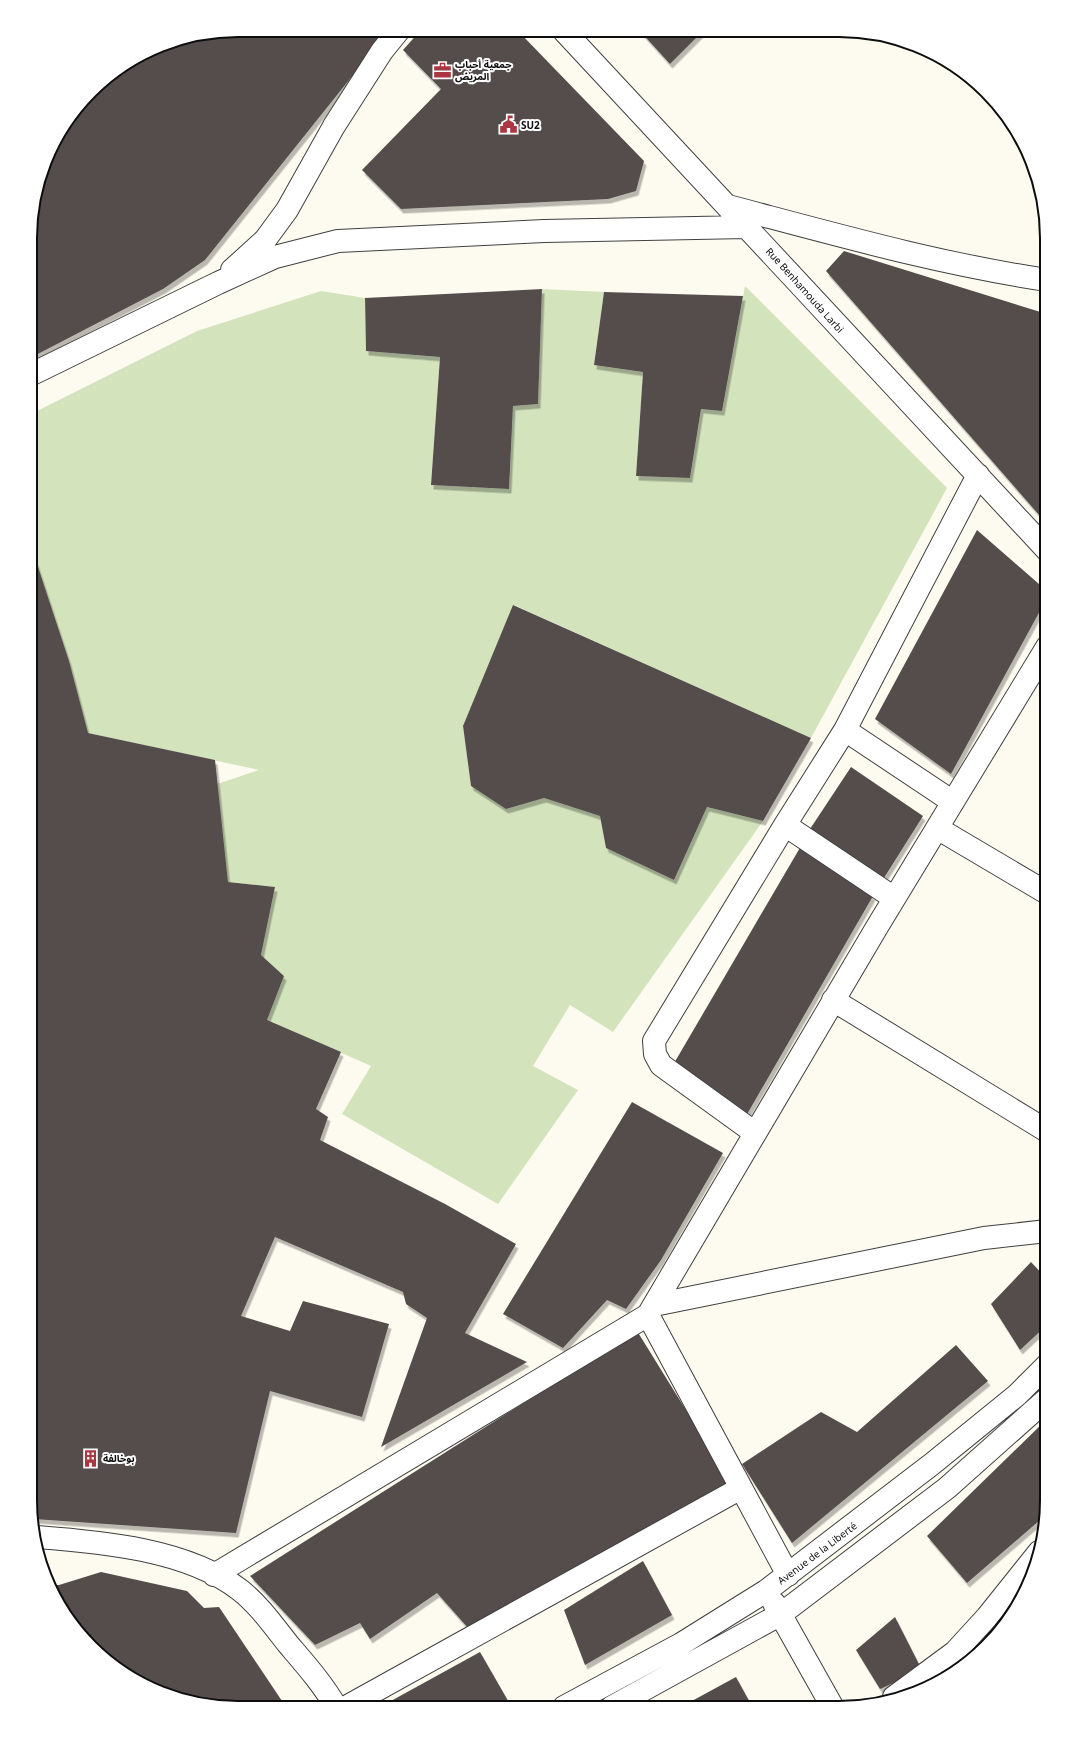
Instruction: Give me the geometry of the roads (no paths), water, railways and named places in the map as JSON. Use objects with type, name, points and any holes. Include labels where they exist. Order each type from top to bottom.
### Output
[{"type":"street","points":[[218,283],[265,240],[287,210],[334,126],[382,51],[393,37]]},
{"type":"street","name":"Rue Benhamouda Larbi","points":[[570,37],[1040,542]]},
{"type":"street","points":[[728,206],[879,245],[1007,274],[1040,279]]},
{"type":"street","points":[[37,372],[218,283],[275,257],[338,241],[544,231],[746,227]]},
{"type":"street","points":[[755,1133],[661,1065],[655,1054],[654,1041],[785,825],[845,730],[978,475]]},
{"type":"street","points":[[651,1310],[894,898],[1040,659]]},
{"type":"street","points":[[845,730],[953,802]]},
{"type":"street","points":[[785,825],[894,898]]},
{"type":"street","points":[[937,828],[1040,889]]},
{"type":"street","points":[[834,1000],[1040,1127]]},
{"type":"street","points":[[214,1575],[651,1310],[984,1238],[1040,1232]]},
{"type":"street","points":[[651,1310],[741,1488],[788,1575]]},
{"type":"street","name":"Avenue de la Liberté","points":[[575,1701],[681,1644],[766,1592],[932,1464],[1017,1395],[1040,1372]]},
{"type":"street","points":[[623,1701],[781,1614],[947,1488],[1040,1405]]},
{"type":"street","points":[[357,1701],[741,1488]]},
{"type":"street","points":[[41,1537],[117,1546],[166,1555],[214,1575],[239,1590],[258,1607],[304,1662],[332,1701]]},
{"type":"street","points":[[903,1690],[954,1652],[1020,1585],[1026,1575]]},
{"type":"street","points":[[766,1592],[781,1614],[826,1701]]},
{"type":"place","name":"جمعية أحباب المريض","points":[[442,70]]},
{"type":"place","name":"SU2","points":[[508,125]]},
{"type":"place","name":"بوخالفة","points":[[90,1458]]}]
